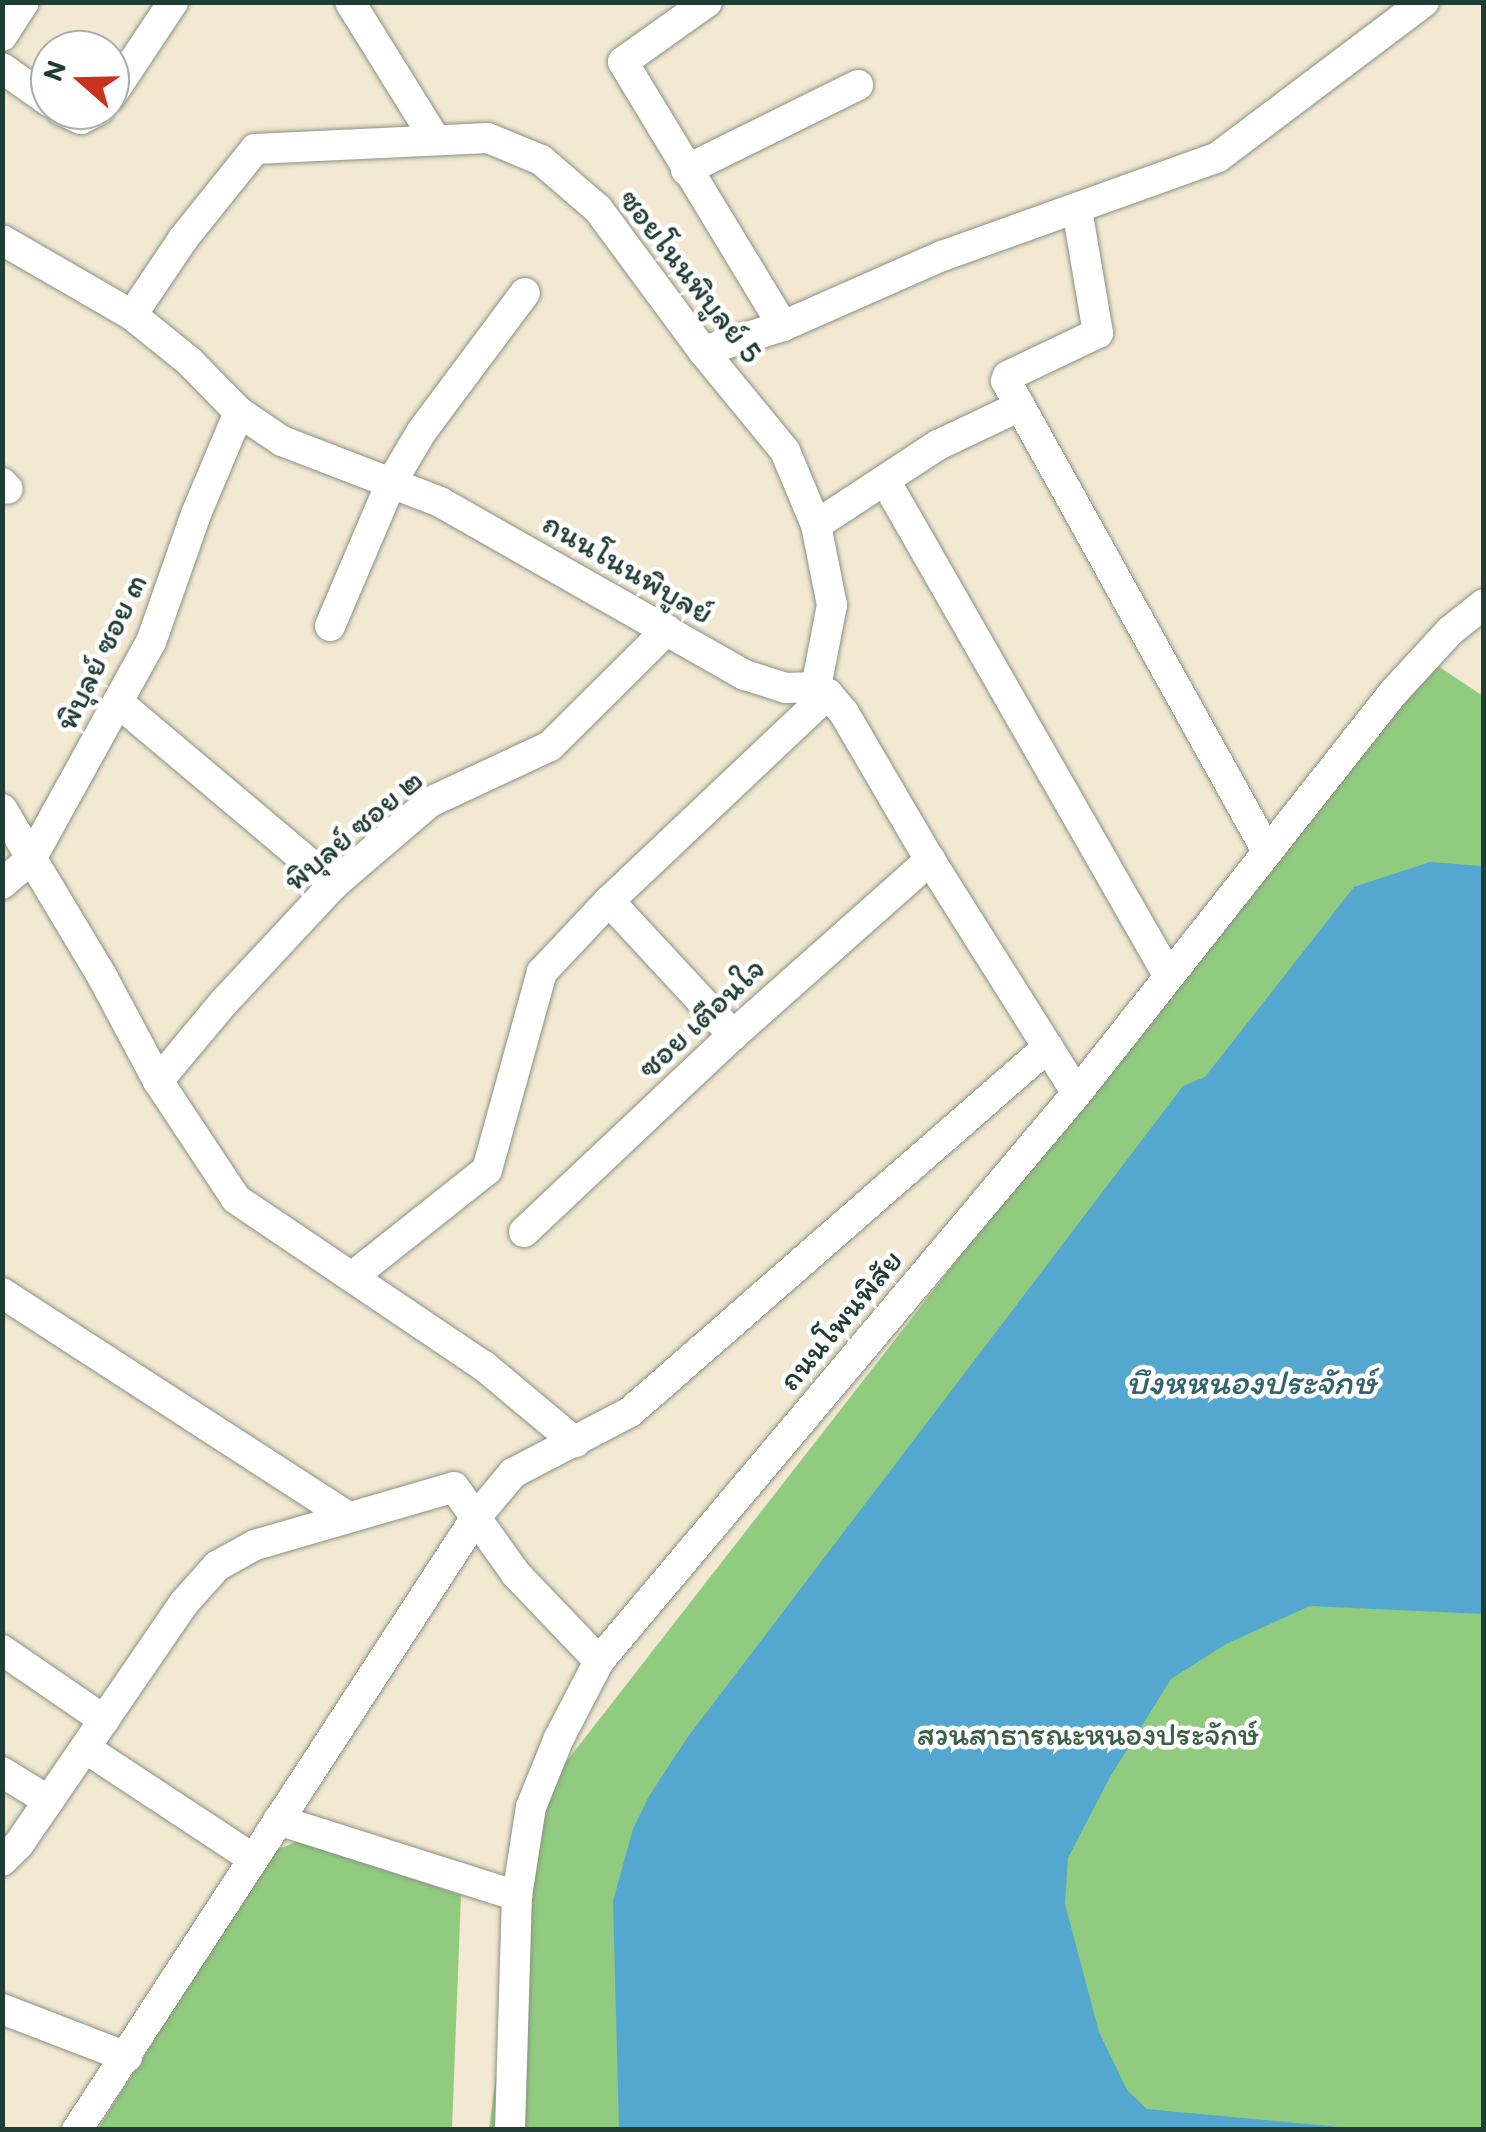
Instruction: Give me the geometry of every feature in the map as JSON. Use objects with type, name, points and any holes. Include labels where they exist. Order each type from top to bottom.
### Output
[{"type":"street","points":[[2,36],[24,2]]},
{"type":"street","points":[[130,66],[172,2]]},
{"type":"street","points":[[350,2],[435,139]]},
{"type":"street","points":[[706,2],[622,62],[783,326]]},
{"type":"street","points":[[703,352],[783,326],[942,256],[1218,157],[1424,2]]},
{"type":"street","points":[[2,68],[30,88]]},
{"type":"street","points":[[686,170],[858,85]]},
{"type":"street","name":"ซอยโนนพิบูลย์ 5","points":[[132,315],[183,240],[255,149],[488,138],[541,160],[598,208],[703,352],[785,451],[816,525],[832,606],[822,691]]},
{"type":"street","points":[[1078,209],[1100,330],[1096,336],[1008,376],[1006,382],[1267,851]]},
{"type":"street","name":"ถนนโนนพิบูลย์","points":[[2,240],[132,315],[189,361],[239,412],[312,455],[440,502],[746,675],[786,688],[822,691]]},
{"type":"street","points":[[330,626],[391,482],[452,387],[525,293]]},
{"type":"street","points":[[816,525],[938,445],[1020,406]]},
{"type":"street","name":"พิบุลย์ ซอย ๓","points":[[2,884],[31,859],[120,704],[151,642],[196,514],[239,412]]},
{"type":"street","points":[[886,482],[1168,975]]},
{"type":"street","name":"ถนนโพนพิสัย","points":[[510,2130],[517,1896],[531,1807],[559,1738],[599,1662],[1078,1093],[1393,693],[1450,630],[1484,604]]},
{"type":"street","name":"พิบุลย์ ซอย ๒","points":[[158,1081],[225,1001],[334,884],[430,802],[550,746],[666,630]]},
{"type":"street","name":"ถนนโพนพิสัย","points":[[1438,647],[1484,632]]},
{"type":"street","points":[[352,1276],[487,1170],[542,972],[822,691],[844,713],[930,860],[1078,1093]]},
{"type":"street","points":[[120,704],[334,884]]},
{"type":"street","points":[[2,809],[104,978],[158,1081],[236,1199],[416,1324],[484,1366],[575,1442]]},
{"type":"street","name":"ซอย เตือนใจ","points":[[524,1232],[734,1034],[930,860]]},
{"type":"street","points":[[609,902],[734,1034]]},
{"type":"street","points":[[77,2130],[477,1516],[513,1473],[630,1412],[1048,1047]]},
{"type":"street","points":[[2,1294],[347,1516]]},
{"type":"street","points":[[2,1861],[49,1801],[184,1603],[217,1566],[254,1544],[454,1488],[516,1574],[599,1662]]},
{"type":"street","points":[[2,1650],[104,1720]]},
{"type":"street","points":[[85,1748],[252,1858]]},
{"type":"street","points":[[2,1772],[49,1801]]},
{"type":"street","points":[[278,1820],[517,1896]]},
{"type":"street","points":[[2,2009],[127,2057]]},
{"type":"green space","name":"บึงหหนองประจักษ์","points":[[1426,658],[1483,696],[1483,2129],[489,2130],[531,1807]]},
{"type":"green space","points":[[298,1841],[461,1895],[452,2129],[97,2130],[274,1851]]},
{"type":"water","name":"บึงหหนองประจักษ์","points":[[1430,862],[1483,866],[1483,1614],[1310,1606],[1226,1644],[1171,1679],[1110,1777],[1068,1858],[1065,1904],[1099,2032],[1127,2090],[1147,2109],[1360,2129],[619,2129],[613,1901],[633,1829],[649,1796],[687,1738],[1183,1086],[1205,1077],[1354,887]]},
{"type":"park label","name":"สวนสาธารณะหนองประจักษ์","points":[[1088,1734]]}]
